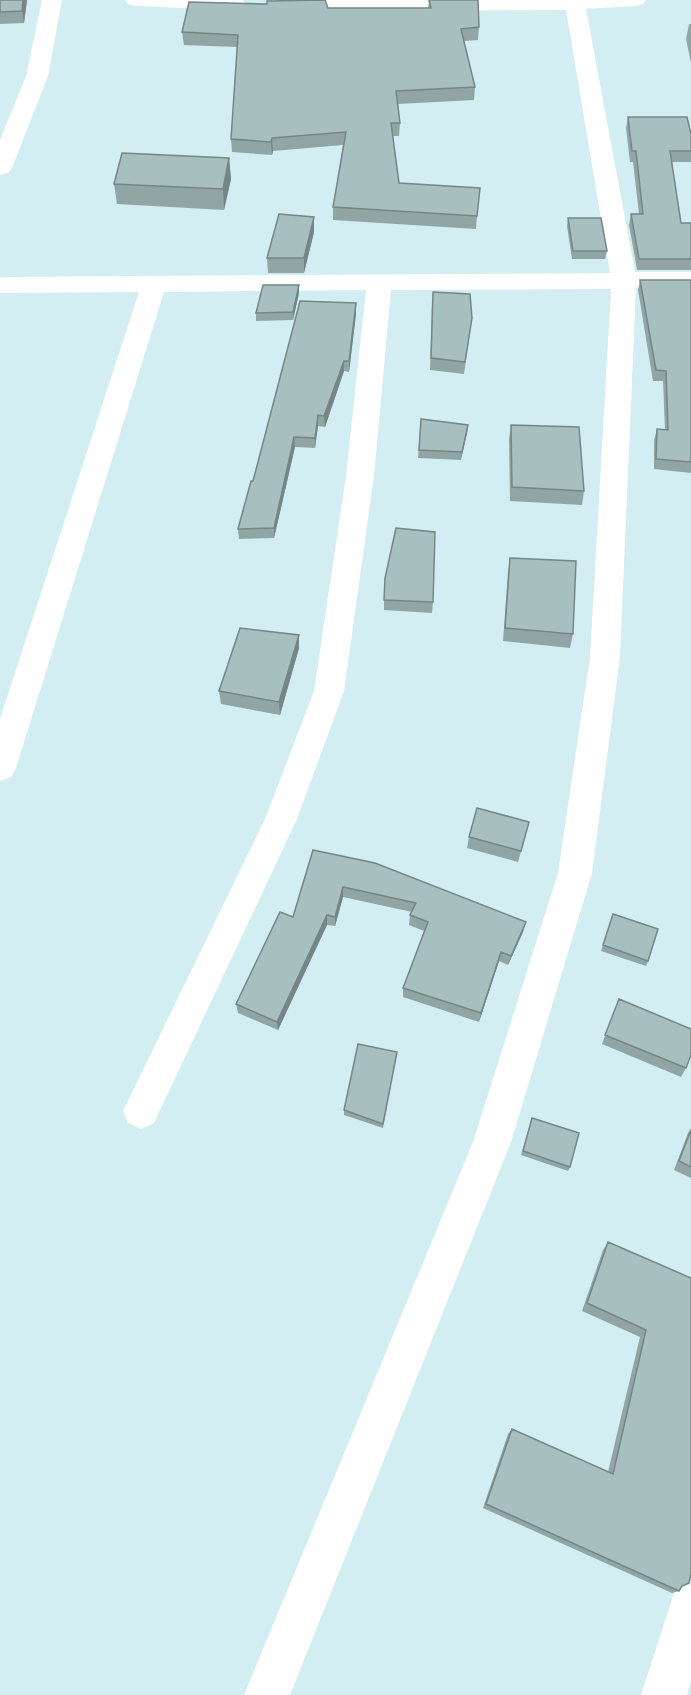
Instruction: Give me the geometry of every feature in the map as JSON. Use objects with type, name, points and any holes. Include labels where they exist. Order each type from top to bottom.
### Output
[{"type":"street","points":[[0,168],[37,76],[52,0]]},
{"type":"street","points":[[135,0],[252,5],[256,3],[636,0]]},
{"type":"street","points":[[267,1695],[492,1142],[576,873],[605,657],[620,412],[624,280],[574,2]]},
{"type":"street","points":[[0,285],[691,280]]},
{"type":"street","points":[[0,768],[154,284]]},
{"type":"street","points":[[141,1111],[281,819],[328,691],[360,476],[379,284]]},
{"type":"street","points":[[664,1695],[691,1606]]},
{"type":"building","points":[[0,0],[23,0],[22,11],[0,12]]},
{"type":"building","points":[[325,0],[328,8],[431,8],[429,0],[478,0],[479,27],[461,29],[475,87],[396,91],[400,123],[391,123],[399,183],[480,188],[477,216],[333,207],[346,132],[272,138],[271,142],[231,139],[238,35],[182,32],[189,2],[267,4],[267,1]]},
{"type":"building","points":[[628,117],[687,117],[691,134],[691,151],[670,151],[681,223],[691,223],[691,259],[639,259],[631,214],[643,214],[636,151],[632,151]]},
{"type":"building","points":[[122,153],[229,158],[223,189],[114,184]]},
{"type":"building","points":[[279,214],[314,217],[304,258],[267,258]]},
{"type":"building","points":[[568,218],[601,218],[607,251],[573,251]]},
{"type":"building","points":[[640,280],[691,280],[691,462],[656,459],[657,429],[668,430],[666,371],[656,370]]},
{"type":"building","points":[[263,285],[299,285],[293,312],[256,313]]},
{"type":"building","points":[[433,292],[470,294],[472,318],[465,362],[431,358]]},
{"type":"building","points":[[300,301],[356,303],[349,361],[344,361],[324,416],[318,415],[315,438],[294,437],[274,528],[238,529],[251,481],[253,481]]},
{"type":"building","points":[[421,419],[468,425],[462,452],[419,450]]},
{"type":"building","points":[[511,425],[579,427],[584,491],[512,487]]},
{"type":"building","points":[[396,528],[435,532],[433,602],[384,600],[385,578]]},
{"type":"building","points":[[510,558],[576,561],[573,634],[505,628]]},
{"type":"building","points":[[240,628],[299,635],[279,702],[219,691]]},
{"type":"building","points":[[477,808],[529,822],[521,851],[469,837]]},
{"type":"building","points":[[313,850],[375,863],[526,922],[511,956],[501,952],[481,1013],[403,988],[428,922],[410,915],[416,903],[343,887],[335,917],[327,915],[277,1022],[236,1004],[280,912],[293,917]]},
{"type":"building","points":[[613,914],[658,929],[648,961],[603,945]]},
{"type":"building","points":[[619,999],[691,1029],[691,1055],[686,1068],[605,1035]]},
{"type":"building","points":[[358,1044],[397,1052],[383,1124],[344,1110]]},
{"type":"building","points":[[532,1118],[579,1133],[570,1167],[523,1151]]},
{"type":"building","points":[[691,1130],[691,1167],[679,1161]]},
{"type":"building","points":[[608,1242],[691,1278],[691,1574],[689,1583],[682,1586],[679,1591],[486,1504],[512,1429],[613,1474],[646,1330],[587,1303]]}]
